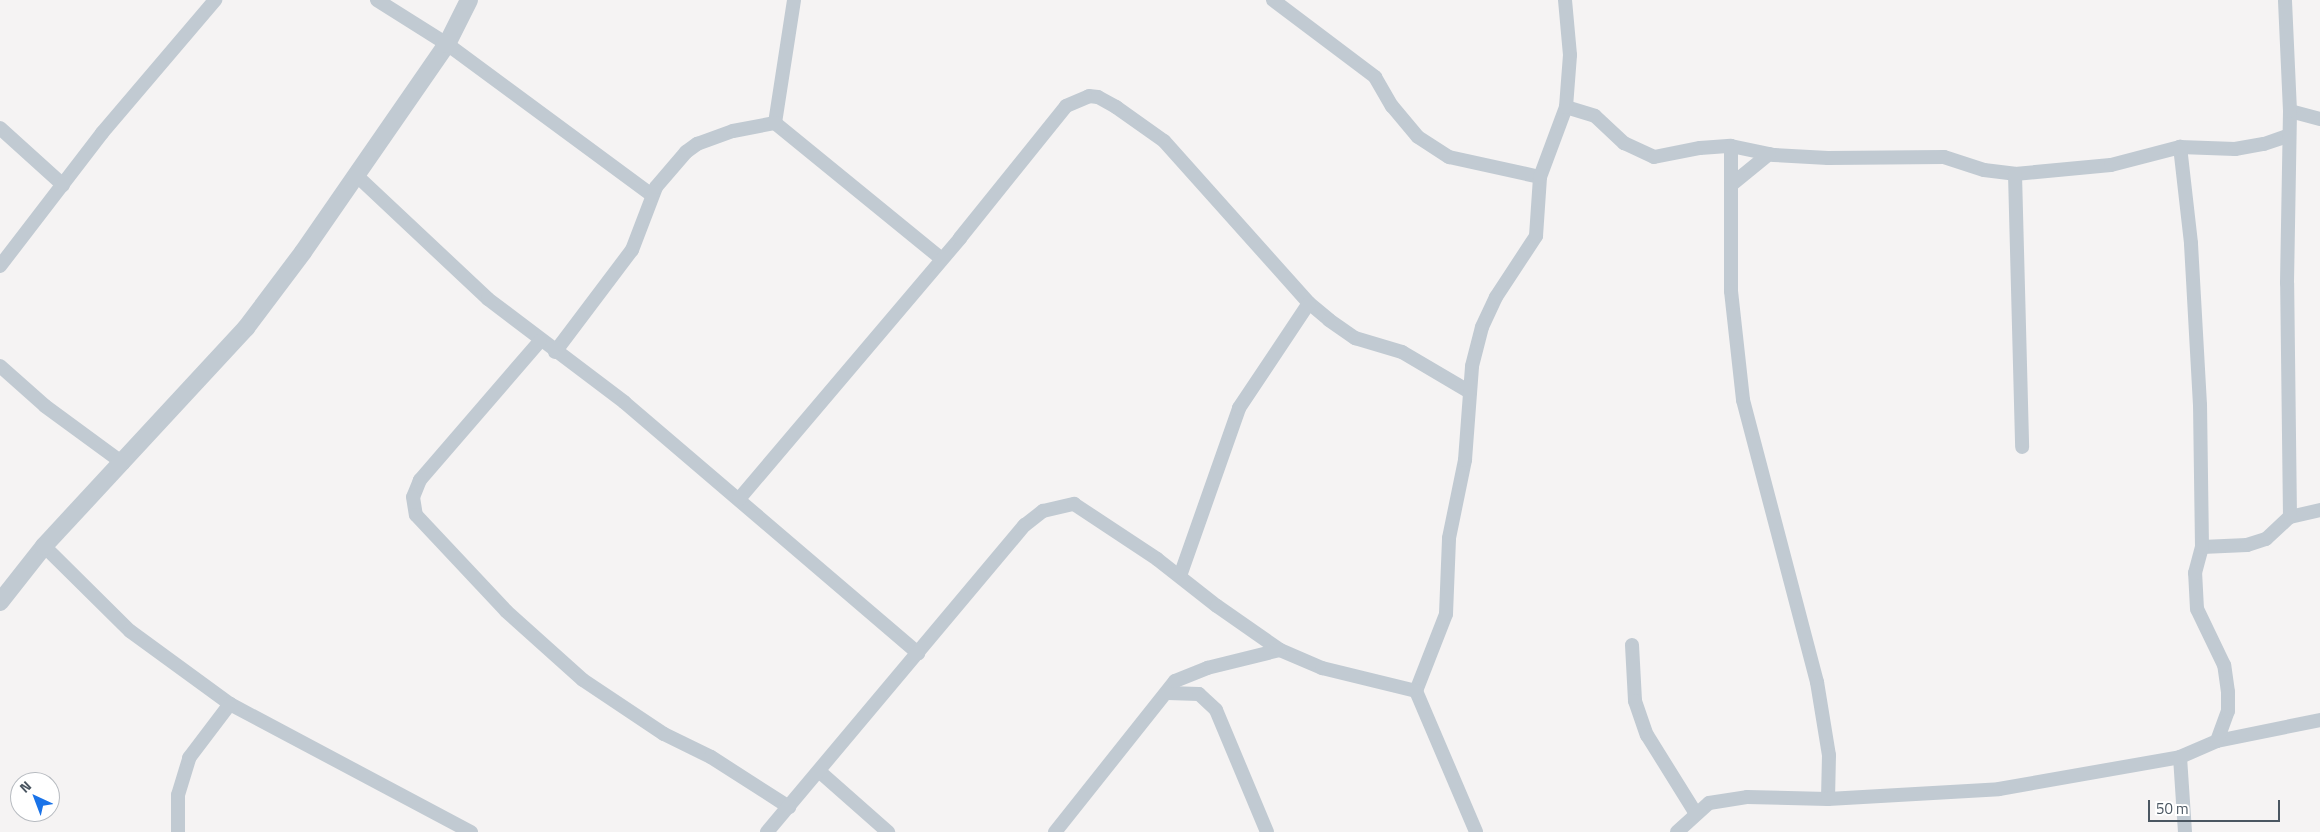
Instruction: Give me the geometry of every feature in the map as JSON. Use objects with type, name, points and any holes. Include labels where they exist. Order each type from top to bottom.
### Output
[{"type":"street","points":[[0,266],[63,185],[215,0]]},
{"type":"street","points":[[377,0],[447,44],[652,195]]},
{"type":"street","points":[[0,602],[44,546],[123,463],[246,328],[303,252],[447,44],[469,0]]},
{"type":"street","points":[[775,123],[794,0]]},
{"type":"street","points":[[1273,0],[1376,77],[1392,106],[1418,137],[1449,157],[1540,177]]},
{"type":"street","points":[[1476,832],[1416,691],[1446,614],[1450,538],[1461,488],[1472,366],[1482,327],[1496,297],[1536,236],[1540,177],[1566,107],[1570,55],[1565,0]]},
{"type":"street","points":[[2285,0],[2290,111],[2288,136],[2290,517]]},
{"type":"street","points":[[739,500],[942,259],[1066,106],[1080,98],[1098,97],[1164,141],[1308,303],[1355,338],[1402,352],[1470,392]]},
{"type":"street","points":[[1566,107],[1595,116],[1624,143],[1654,157],[1700,148],[1731,146],[1769,154],[1828,158],[1944,157],[1984,170],[2015,174],[2111,165],[2180,146],[2235,149],[2264,144],[2288,136]]},
{"type":"street","points":[[2290,111],[2320,119]]},
{"type":"street","points":[[555,352],[632,250],[652,195],[676,163],[697,144],[733,130],[775,123],[942,259]]},
{"type":"street","points":[[0,128],[63,185]]},
{"type":"street","points":[[1731,146],[1731,291],[1743,400],[1817,682],[1829,755],[1828,799]]},
{"type":"street","points":[[2180,146],[2191,243],[2200,405],[2202,547],[2195,573],[2197,609],[2224,665],[2228,692],[2228,711],[2217,741]]},
{"type":"street","points":[[1731,185],[1769,154]]},
{"type":"street","points":[[2015,174],[2022,448]]},
{"type":"street","points":[[356,175],[488,299],[540,342],[624,402],[918,653]]},
{"type":"street","points":[[1180,576],[1239,408],[1308,303]]},
{"type":"street","points":[[540,342],[420,480],[413,497],[416,514],[506,612],[584,680],[664,734],[711,757],[790,807]]},
{"type":"street","points":[[0,366],[46,406],[123,463]]},
{"type":"street","points":[[767,832],[820,772],[1025,525],[1043,510],[1057,505],[1074,504],[1100,519],[1280,650],[1322,668],[1416,691]]},
{"type":"street","points":[[2202,547],[2247,544],[2266,539],[2290,517],[2320,510]]},
{"type":"street","points":[[44,546],[130,631],[230,704],[471,832]]},
{"type":"street","points":[[1632,645],[1634,701],[1647,735],[1694,812]]},
{"type":"street","points":[[1055,832],[1168,693],[1175,681],[1207,668],[1280,650]]},
{"type":"street","points":[[1168,693],[1199,694],[1216,710],[1267,832]]},
{"type":"street","points":[[178,832],[178,795],[189,758],[230,704]]},
{"type":"street","points":[[1677,832],[1694,812],[1709,802],[1747,797],[1828,799],[1999,789],[2180,757],[2217,741],[2320,720]]},
{"type":"street","points":[[2180,757],[2185,832]]},
{"type":"street","points":[[820,772],[888,832]]}]
